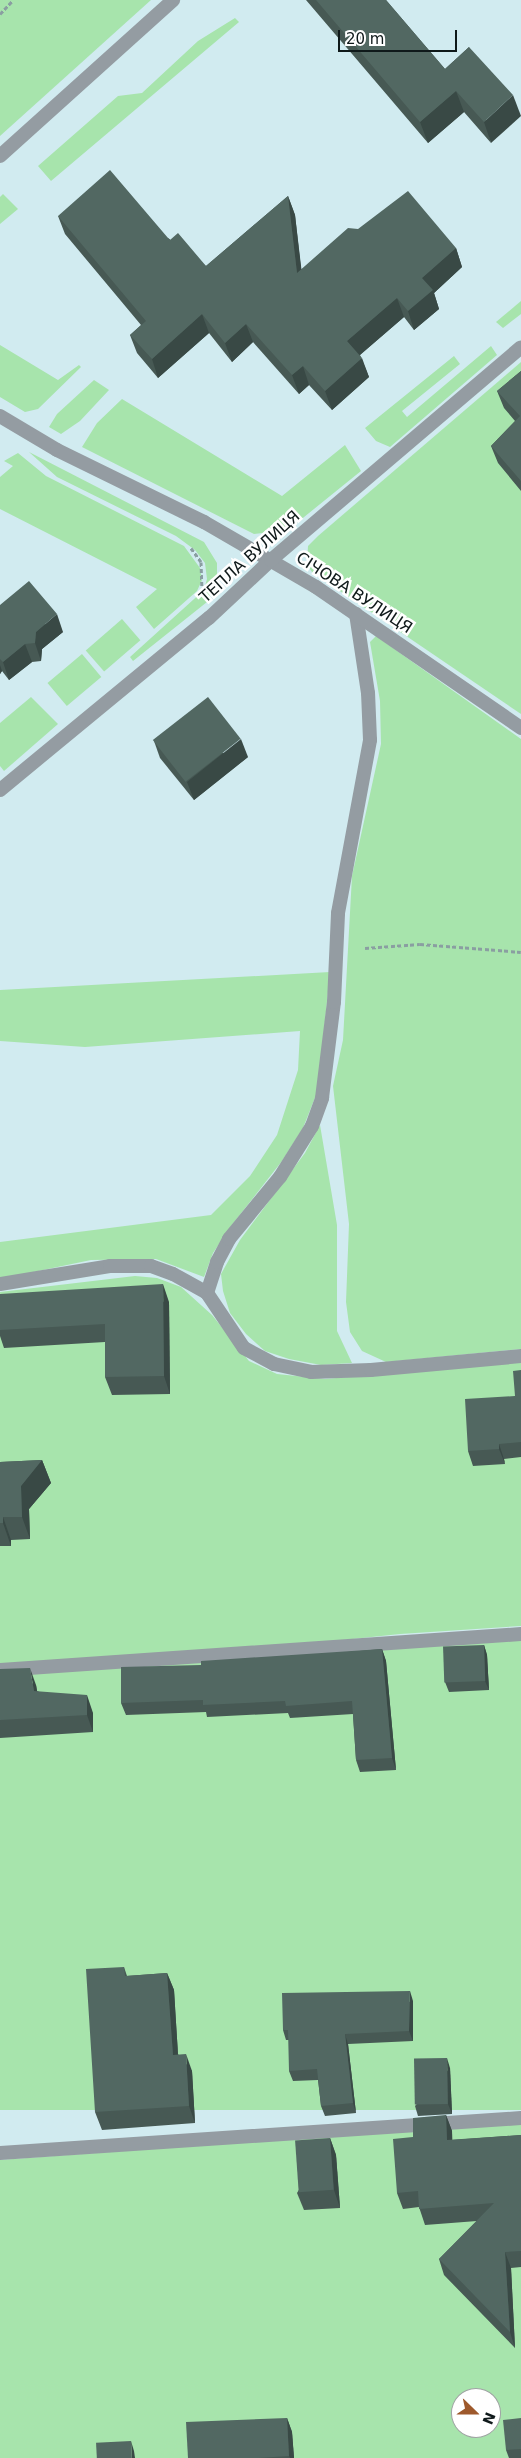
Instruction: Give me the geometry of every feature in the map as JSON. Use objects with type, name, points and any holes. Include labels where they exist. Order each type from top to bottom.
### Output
[{"type":"street","points":[[0,156],[173,0]]},
{"type":"street","name":"ТЕПЛА ВУЛИЦЯ","points":[[0,790],[209,618],[271,560],[521,347]]},
{"type":"street","name":"СІЧОВА ВУЛИЦЯ","points":[[0,416],[57,450],[204,522],[271,560],[356,614],[521,728]]},
{"type":"street","points":[[207,1293],[217,1262],[230,1239],[280,1177],[312,1126],[328,1069],[338,913],[344,868],[370,740],[368,693],[356,614]]},
{"type":"street","points":[[0,1284],[110,1266],[151,1266],[180,1277],[207,1293],[244,1348],[274,1364],[312,1372],[372,1370],[521,1356]]},
{"type":"street","points":[[0,1670],[521,1634]]},
{"type":"street","points":[[0,2153],[521,2118]]},
{"type":"path","points":[[0,14],[13,0]]},
{"type":"path","points":[[185,544],[201,562],[202,590]]},
{"type":"path","points":[[337,950],[420,944],[521,952]]},
{"type":"green space","points":[[0,0],[151,0],[0,136]]},
{"type":"green space","points":[[235,18],[239,22],[51,181],[38,166],[118,96],[142,93],[198,41]]},
{"type":"green space","points":[[3,194],[18,209],[0,224],[0,197]]},
{"type":"green space","points":[[521,301],[521,314],[503,328],[496,322]]},
{"type":"green space","points":[[0,345],[58,380],[79,365],[81,367],[38,409],[25,412],[0,397]]},
{"type":"green space","points":[[491,346],[497,355],[390,447],[376,441],[365,428],[454,356],[460,364],[402,411],[407,417]]},
{"type":"green space","points":[[521,362],[521,714],[312,572],[307,565],[308,546],[318,536]]},
{"type":"green space","points":[[94,380],[109,390],[80,421],[61,434],[49,427],[57,414]]},
{"type":"green space","points":[[122,399],[282,496],[345,445],[361,471],[288,530],[254,534],[82,447],[97,423]]},
{"type":"green space","points":[[29,452],[204,542],[217,563],[217,577],[207,602],[133,661],[130,657],[204,590],[207,579],[205,563],[195,550],[176,536],[57,477]]},
{"type":"green space","points":[[18,453],[46,476],[184,546],[200,568],[202,580],[197,591],[154,629],[136,607],[157,589],[0,509],[0,477],[13,466],[4,461]]},
{"type":"green space","points":[[122,619],[140,640],[104,672],[86,650]]},
{"type":"green space","points":[[376,636],[521,739],[521,1349],[386,1362],[362,1351],[350,1332],[346,1302],[349,1224],[333,1086],[343,1040],[352,876],[381,744],[380,701],[370,642]]},
{"type":"green space","points":[[82,654],[101,677],[67,706],[48,683]]},
{"type":"green space","points":[[31,697],[58,724],[4,771],[0,766],[0,723]]},
{"type":"green space","points":[[330,972],[318,1090],[303,1128],[282,1161],[231,1226],[213,1253],[204,1277],[156,1259],[91,1260],[0,1279],[0,1242],[211,1215],[250,1176],[277,1135],[298,1070],[300,1031],[85,1047],[0,1041],[0,990]]},
{"type":"green space","points":[[320,1125],[337,1225],[337,1331],[352,1363],[321,1365],[289,1359],[265,1351],[246,1334],[230,1313],[223,1291],[221,1274],[240,1240],[305,1153]]},
{"type":"green space","points":[[135,1276],[157,1278],[181,1287],[212,1315],[249,1361],[277,1374],[325,1379],[521,1362],[521,1626],[400,1634],[296,1645],[0,1662],[0,1292]]},
{"type":"green space","points":[[0,1640],[521,1640],[521,2110],[0,2110]]},
{"type":"green space","points":[[521,2122],[521,2458],[0,2458],[0,2160]]},
{"type":"building","points":[[316,0],[386,0],[445,69],[469,47],[513,95],[484,122],[456,91],[420,122]]},
{"type":"building","points":[[110,170],[170,240],[178,233],[206,266],[288,196],[297,273],[348,228],[358,229],[408,191],[456,248],[422,278],[433,290],[408,311],[397,298],[347,341],[362,358],[325,391],[303,366],[292,375],[246,324],[225,343],[202,314],[152,359],[130,335],[146,321],[58,216]]},
{"type":"building","points":[[521,371],[521,481],[491,446],[520,416],[497,391]]},
{"type":"building","points":[[29,581],[57,614],[36,632],[35,643],[25,644],[3,662],[0,659],[0,605]]},
{"type":"building","points":[[208,697],[241,739],[185,782],[153,740]]},
{"type":"building","points":[[163,1284],[164,1376],[105,1377],[105,1324],[0,1330],[0,1294]]},
{"type":"building","points":[[521,1370],[521,1442],[499,1444],[499,1449],[468,1451],[465,1399],[515,1396],[513,1371]]},
{"type":"building","points":[[42,1460],[21,1486],[22,1517],[3,1517],[3,1523],[0,1523],[0,1462]]},
{"type":"building","points":[[484,1645],[485,1681],[444,1682],[443,1646]]},
{"type":"building","points":[[382,1649],[392,1758],[356,1760],[352,1701],[286,1706],[285,1701],[203,1705],[203,1700],[121,1703],[121,1667],[201,1665],[201,1661]]},
{"type":"building","points":[[30,1668],[34,1691],[87,1695],[87,1715],[0,1720],[0,1669]]},
{"type":"building","points":[[124,1967],[125,1976],[167,1973],[173,2055],[186,2054],[189,2106],[95,2112],[86,1969]]},
{"type":"building","points":[[410,1991],[409,2031],[345,2034],[353,2103],[321,2106],[317,2069],[289,2071],[288,2030],[283,2030],[282,1993]]},
{"type":"building","points":[[447,2058],[448,2104],[415,2105],[414,2059]]},
{"type":"building","points":[[446,2115],[447,2140],[521,2135],[521,2251],[505,2252],[510,2332],[439,2259],[494,2203],[419,2209],[418,2191],[397,2193],[393,2139],[413,2137],[413,2118]]},
{"type":"building","points":[[330,2138],[334,2190],[299,2192],[295,2140]]},
{"type":"building","points":[[287,2418],[289,2456],[188,2458],[186,2422]]},
{"type":"building","points":[[521,2418],[521,2449],[506,2450],[503,2420]]},
{"type":"building","points":[[131,2441],[132,2458],[97,2458],[96,2443]]}]
